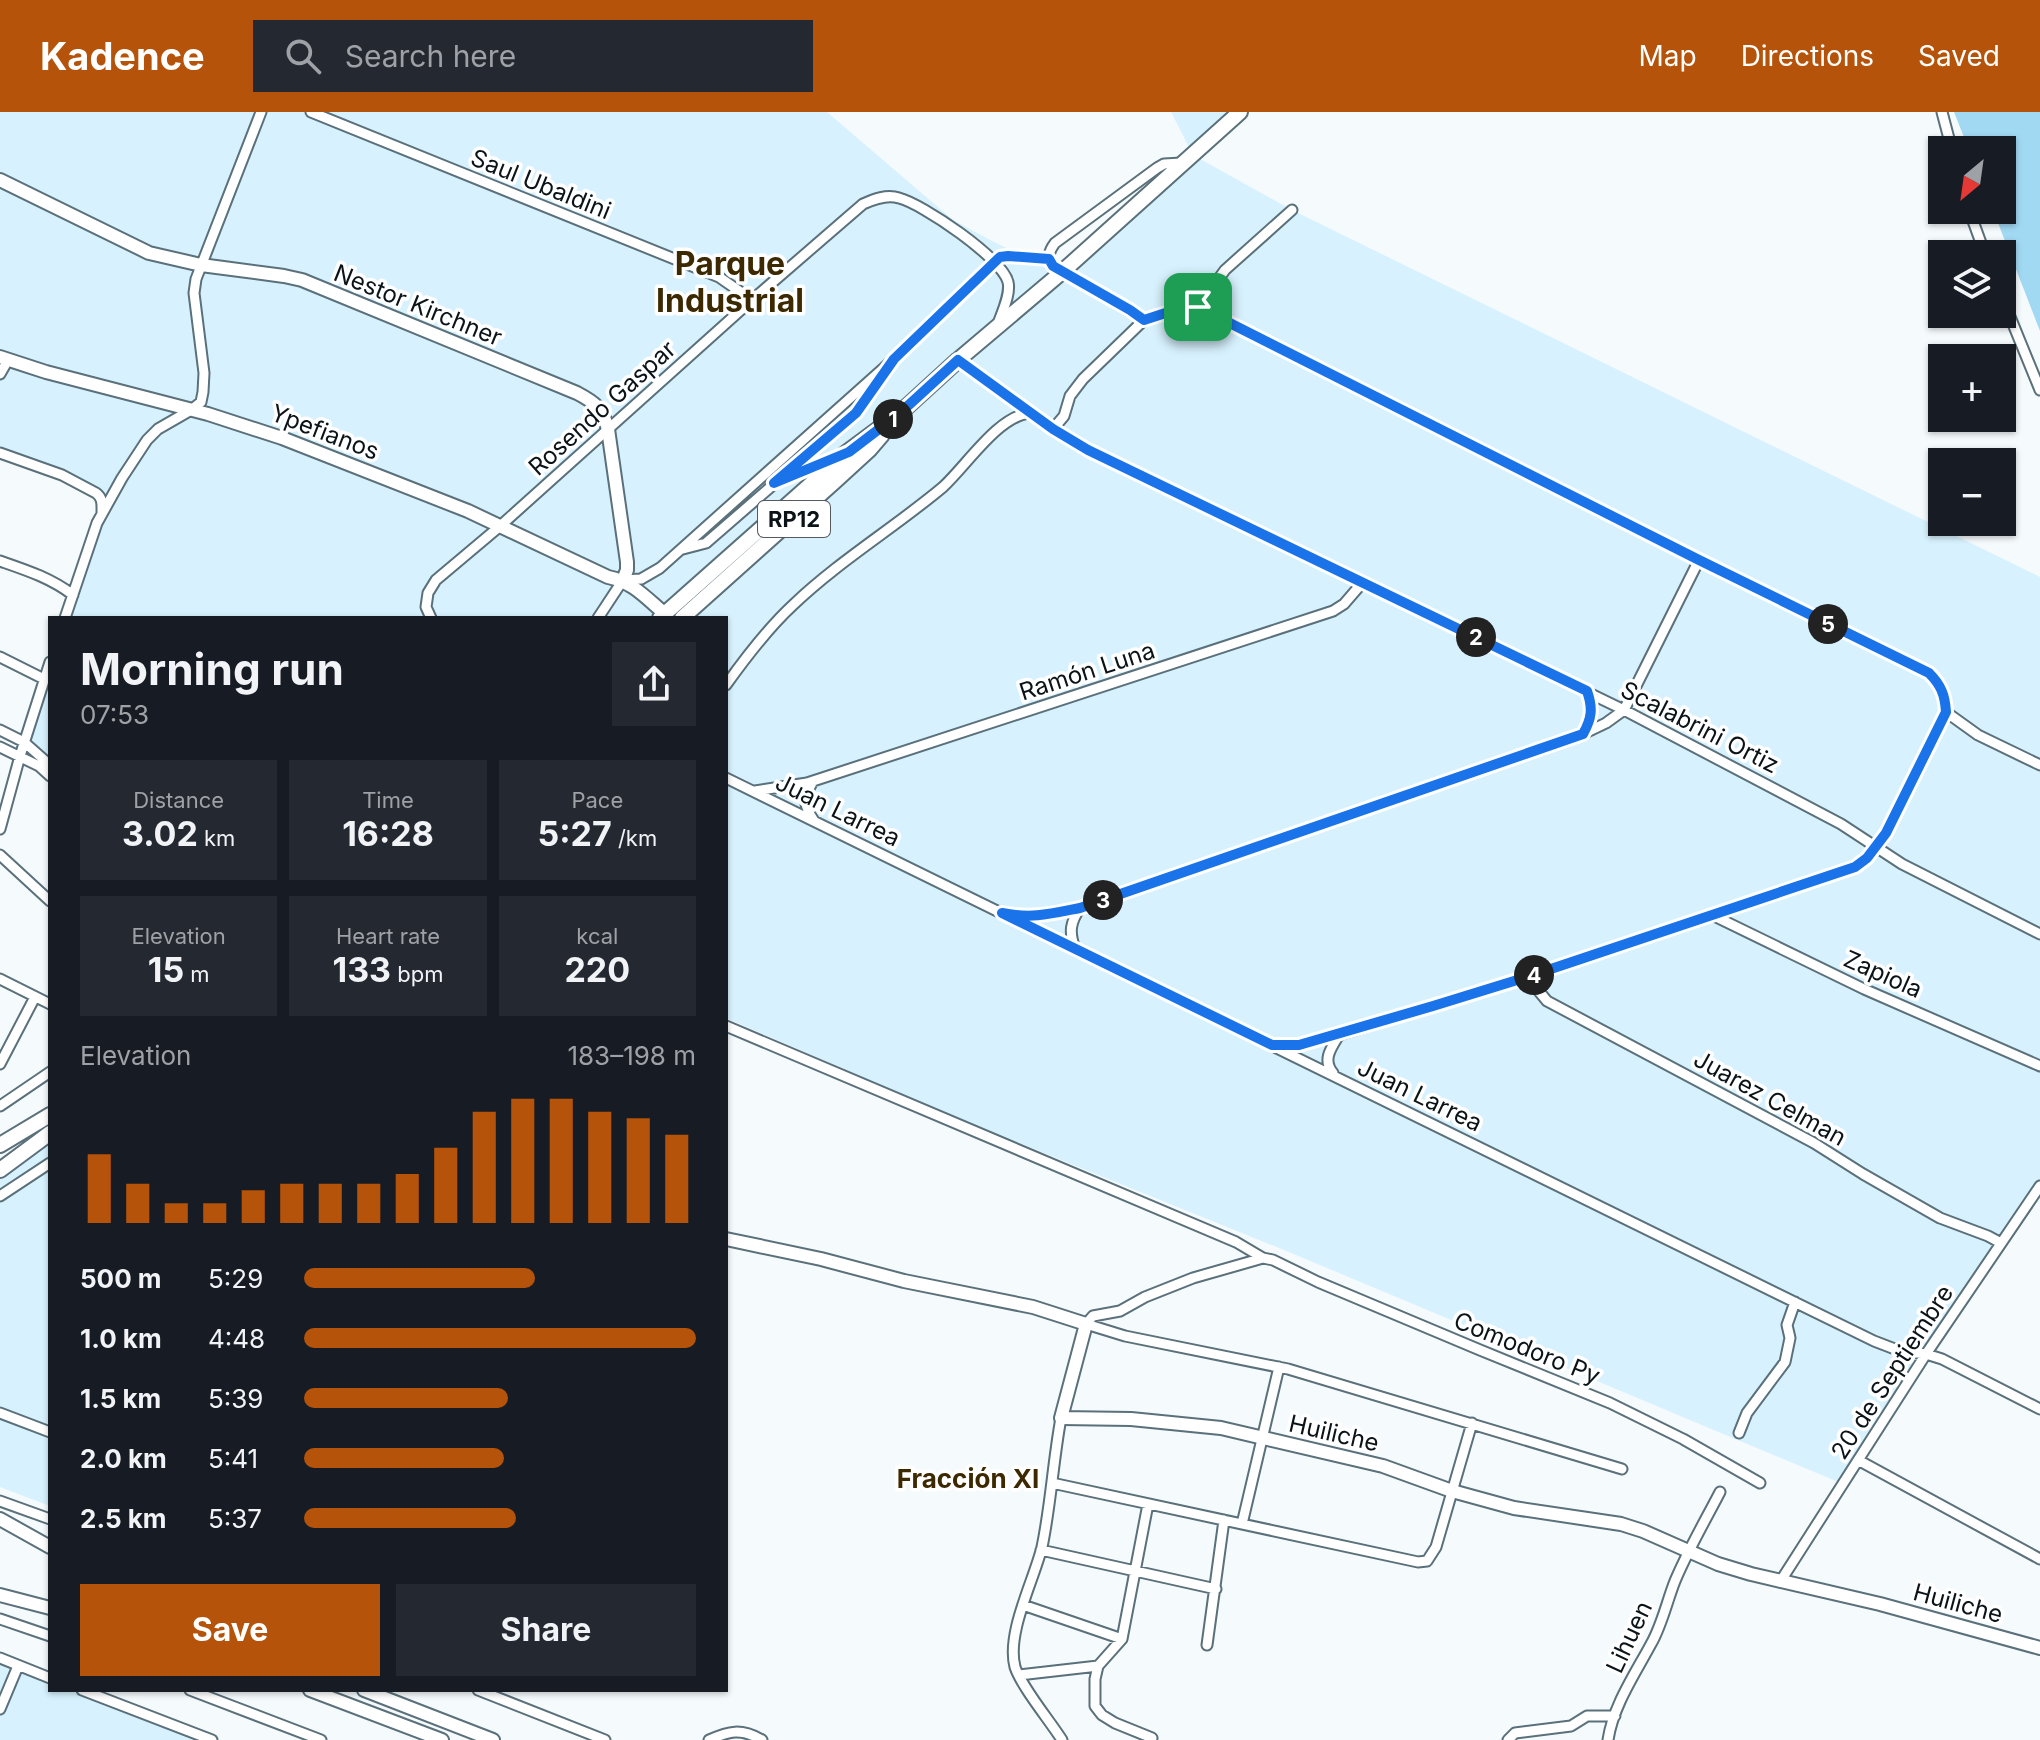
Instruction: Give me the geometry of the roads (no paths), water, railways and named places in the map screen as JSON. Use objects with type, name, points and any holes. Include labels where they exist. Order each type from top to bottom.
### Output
[{"type":"main road","name":"RP12","points":[[662,616],[849,452],[900,413],[1062,272],[1240,112]]},
{"type":"main road","name":"RP12","points":[[684,616],[852,466],[900,413]]},
{"type":"main road","points":[[0,1145],[48,1116]]},
{"type":"main road","points":[[0,1170],[48,1134]]},
{"type":"street","points":[[66,616],[97,523],[122,478],[147,440],[169,421],[201,402],[204,373],[194,293],[196,279],[261,112]]},
{"type":"street","name":"Saul Ubaldini","points":[[311,112],[719,277],[752,300]]},
{"type":"street","points":[[1942,112],[1948,136]]},
{"type":"street","points":[[1144,320],[1053,266],[1049,259],[1050,250],[1055,243],[1157,168],[1184,162]]},
{"type":"street","name":"Nestor Kirchner","points":[[0,180],[149,253],[201,265],[302,280],[592,401],[601,409],[608,429],[627,562],[623,580]]},
{"type":"street","name":"Rosendo Gaspar","points":[[430,616],[426,607],[428,593],[436,580],[863,204],[899,197],[932,214],[981,248],[995,262]]},
{"type":"street","points":[[1198,307],[1225,270],[1292,210]]},
{"type":"street","points":[[623,580],[651,575],[894,359],[1000,257],[1049,259]]},
{"type":"street","points":[[995,262],[1009,284],[997,327]]},
{"type":"street","points":[[1053,429],[1064,416],[1070,396],[1083,379],[1144,320],[1184,307],[1198,307],[1929,673],[1940,685],[1946,712],[1886,833],[1867,858],[1855,867],[1527,977],[1339,1035],[1299,1045],[1272,1045]]},
{"type":"street","points":[[2015,328],[2040,390]]},
{"type":"street","points":[[0,374],[4,358]]},
{"type":"street","name":"Ypefianos","points":[[4,358],[282,438],[468,511],[608,577],[623,580]]},
{"type":"street","points":[[680,550],[706,543],[856,413],[894,359]]},
{"type":"street","name":"Scalabrini Ortiz","points":[[958,360],[1053,429],[1088,450],[1587,691],[1841,824],[1902,864],[2040,934]]},
{"type":"street","points":[[728,682],[762,638],[794,604],[945,484],[1008,421],[1031,413]]},
{"type":"street","points":[[774,483],[849,452]]},
{"type":"street","points":[[0,453],[62,475],[96,493],[102,502],[102,513]]},
{"type":"street","points":[[1002,913],[1039,916],[1080,908],[1583,734],[1606,723],[1624,710],[1699,560]]},
{"type":"street","points":[[0,561],[44,577],[73,595]]},
{"type":"street","points":[[623,580],[644,595],[662,616]]},
{"type":"street","points":[[599,616],[623,580]]},
{"type":"street","name":"Ramón Luna","points":[[752,791],[813,781],[1333,611],[1344,604],[1363,582]]},
{"type":"street","points":[[0,657],[44,679]]},
{"type":"street","points":[[0,829],[48,668]]},
{"type":"street","points":[[1583,734],[1592,714],[1587,691]]},
{"type":"street","points":[[1946,712],[1978,735],[2040,765]]},
{"type":"street","points":[[0,730],[24,742],[48,763]]},
{"type":"street","points":[[0,747],[39,766],[48,774]]},
{"type":"street","name":"Juan Larrea","points":[[728,779],[1874,1341],[1900,1351],[1942,1359],[2040,1409]]},
{"type":"street","points":[[813,781],[806,795],[805,807],[814,821]]},
{"type":"street","points":[[0,855],[48,899]]},
{"type":"street","points":[[1075,949],[1070,934],[1072,920],[1080,908]]},
{"type":"street","name":"Zapiola","points":[[1712,915],[1864,989],[2040,1066]]},
{"type":"street","name":"Juarez Celman","points":[[1527,977],[1547,1001],[1814,1143],[1940,1218],[2001,1243]]},
{"type":"street","points":[[0,979],[48,1003]]},
{"type":"street","points":[[0,1064],[35,997]]},
{"type":"street","name":"Comodoro Py","points":[[728,1027],[1236,1242],[1318,1282],[1610,1403],[1683,1439],[1760,1483]]},
{"type":"street","points":[[1335,1076],[1328,1067],[1328,1056],[1339,1035]]},
{"type":"street","points":[[0,1106],[48,1073]]},
{"type":"street","points":[[0,1196],[48,1164]]},
{"type":"street","name":"20 de Septiembre","points":[[1780,1582],[1926,1354],[2040,1186]]},
{"type":"street","points":[[728,1239],[904,1281],[1033,1307],[1125,1336],[1279,1367],[1622,1469]]},
{"type":"street","points":[[1062,1740],[1019,1675],[1013,1641],[1041,1550],[1061,1418],[1086,1324],[1093,1316],[1120,1311],[1145,1297],[1193,1278],[1268,1259]]},
{"type":"street","points":[[1739,1433],[1747,1413],[1785,1362],[1790,1338],[1787,1325],[1795,1302]]},
{"type":"street","points":[[1242,1524],[1279,1367]]},
{"type":"street","points":[[0,1413],[48,1431]]},
{"type":"street","name":"Huiliche","points":[[1061,1418],[1131,1419],[1221,1428],[1383,1466],[1452,1491],[1542,1514],[1621,1524],[1718,1564],[2040,1648]]},
{"type":"street","points":[[1052,1483],[1418,1562],[1427,1561],[1436,1547],[1472,1423]]},
{"type":"street","points":[[1858,1460],[2040,1559]]},
{"type":"street","name":"Lihuen","points":[[1608,1740],[1615,1716],[1652,1643],[1676,1578],[1720,1492]]},
{"type":"street","points":[[0,1501],[48,1518]]},
{"type":"street","points":[[1148,1504],[1122,1639],[1098,1666],[1095,1706],[1115,1723],[1152,1738]]},
{"type":"street","points":[[0,1519],[48,1546]]},
{"type":"street","points":[[1207,1645],[1224,1520]]},
{"type":"street","points":[[1041,1550],[1216,1589]]},
{"type":"street","points":[[0,1595],[48,1607]]},
{"type":"street","points":[[1023,1605],[1122,1639]]},
{"type":"street","points":[[0,1619],[48,1635]]},
{"type":"street","points":[[0,1658],[48,1677]]},
{"type":"street","points":[[0,1709],[18,1666]]},
{"type":"street","points":[[1019,1675],[1098,1666]]},
{"type":"street","points":[[87,1692],[212,1740]]},
{"type":"street","points":[[195,1692],[321,1740]]},
{"type":"street","points":[[315,1692],[442,1740]]},
{"type":"street","points":[[483,1692],[605,1740]]},
{"type":"street","points":[[370,1693],[493,1740]]},
{"type":"street","points":[[1508,1740],[1515,1733],[1571,1726],[1587,1716],[1615,1716]]},
{"type":"street","points":[[709,1740],[729,1732],[752,1734],[762,1740]]},
{"type":"district","name":"Parque Industrial","points":[[730,282]]},
{"type":"district","name":"Fracción XI","points":[[968,1478]]}]
